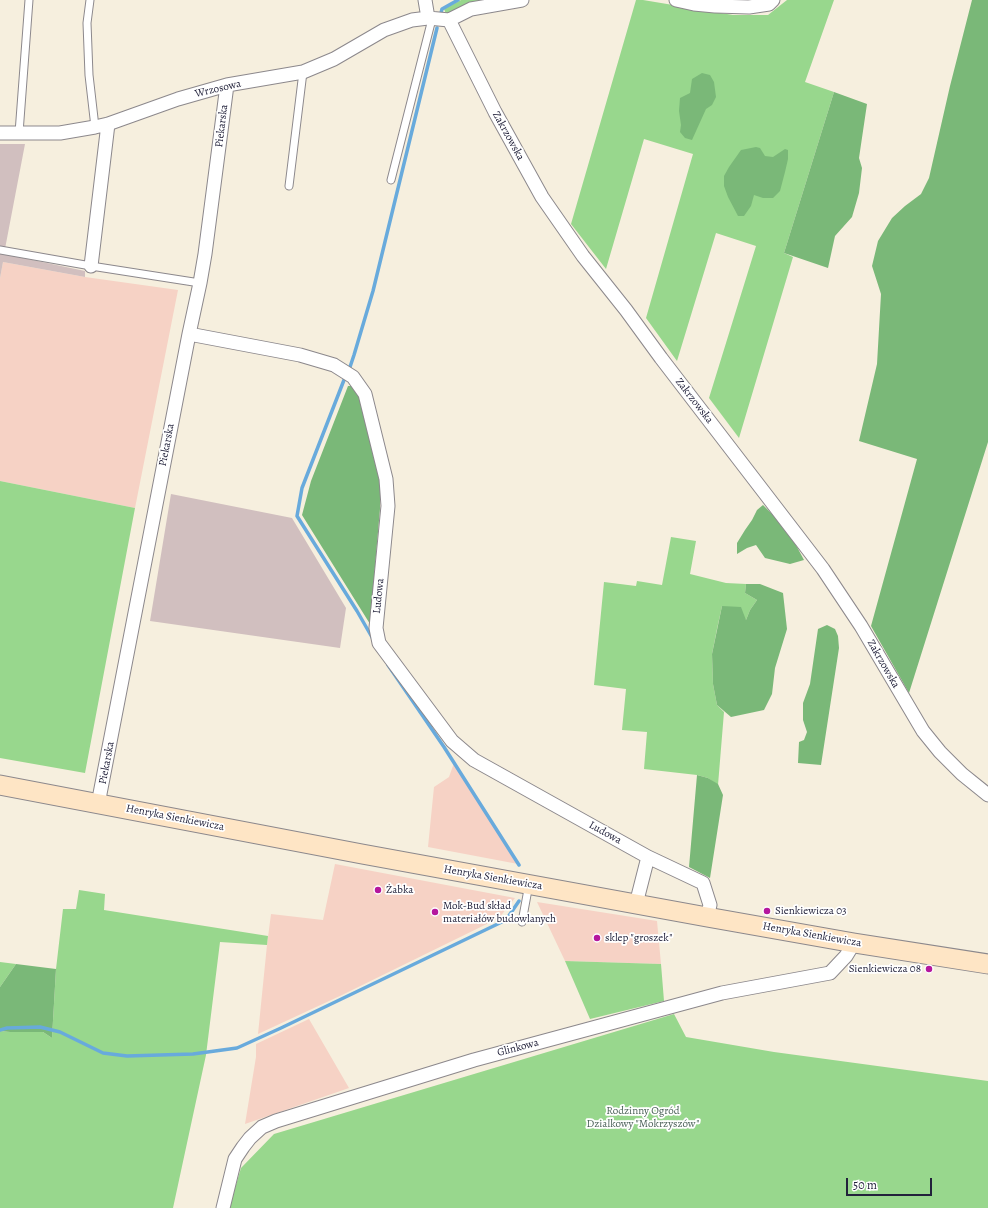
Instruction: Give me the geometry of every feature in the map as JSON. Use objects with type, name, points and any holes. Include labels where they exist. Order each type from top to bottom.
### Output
[{"type":"main road","name":"Henryka Sienkiewicza","points":[[0,785],[707,917],[854,943],[988,964]]},
{"type":"street","points":[[425,0],[430,18],[448,20],[471,9],[522,0]]},
{"type":"street","points":[[676,0],[694,4],[749,7],[769,4],[773,0]]},
{"type":"street","name":"Wrzosowa","points":[[0,133],[60,133],[102,126],[178,99],[227,85],[303,72],[334,59],[384,30],[412,20],[430,18]]},
{"type":"street","name":"Zakrzowska","points":[[448,20],[495,112],[542,197],[583,256],[626,310],[661,358],[823,569],[861,626],[923,731],[945,758],[988,795]]},
{"type":"street","name":"Piekarska","points":[[98,804],[200,284],[227,85]]},
{"type":"street","points":[[91,266],[102,126]]},
{"type":"street","name":"Ludowa","points":[[189,334],[300,355],[334,365],[353,377],[364,394],[386,479],[388,506],[376,628],[379,643],[452,741],[474,760],[648,856],[703,883],[710,905],[707,917]]},
{"type":"street","points":[[636,904],[648,856]]},
{"type":"street","name":"Glinkowa","points":[[223,1208],[235,1159],[250,1138],[262,1127],[276,1120],[474,1060],[722,993],[830,973],[846,956],[854,943]]},
{"type":"lane","points":[[19,133],[29,0]]},
{"type":"lane","points":[[90,0],[87,23],[89,75],[102,126]]},
{"type":"lane","points":[[391,180],[430,18]]},
{"type":"lane","points":[[289,186],[303,72]]},
{"type":"lane","points":[[0,250],[200,284]]},
{"type":"lane","points":[[522,922],[529,884]]},
{"type":"shaded area","points":[[0,144],[25,144],[4,254],[85,271],[85,277],[3,262],[0,278]]},
{"type":"shaded area","points":[[3,262],[85,277],[178,290],[135,508],[0,481],[0,278]]},
{"type":"shaded area","points":[[171,494],[292,518],[346,608],[340,648],[150,621]]},
{"type":"shaded area","points":[[454,763],[518,864],[428,847],[434,787],[449,777]]},
{"type":"shaded area","points":[[335,864],[515,898],[499,918],[342,995],[258,1034],[271,914],[323,920]]},
{"type":"shaded area","points":[[537,902],[657,921],[661,964],[565,961]]},
{"type":"shaded area","points":[[309,1019],[349,1088],[245,1124],[256,1057],[256,1044]]},
{"type":"green space","points":[[461,0],[496,0],[446,14],[444,9]]},
{"type":"green space","points":[[636,0],[733,15],[768,15],[787,0],[834,0],[805,82],[834,92],[784,253],[793,257],[739,438],[709,398],[756,246],[716,233],[677,361],[646,318],[693,154],[644,139],[606,269],[571,224]]},
{"type":"green space","points":[[972,0],[988,0],[988,442],[909,693],[871,626],[917,459],[859,441],[877,364],[881,294],[872,266],[878,241],[892,218],[921,194],[929,178]]},
{"type":"green space","points":[[702,73],[710,75],[714,82],[716,97],[712,105],[706,109],[692,140],[685,138],[680,132],[680,98],[690,93],[692,79]]},
{"type":"green space","points":[[834,92],[867,104],[859,158],[862,168],[859,193],[852,217],[835,236],[828,268],[784,253]]},
{"type":"green space","points":[[756,147],[760,148],[765,156],[773,157],[785,149],[788,150],[788,159],[785,172],[780,191],[773,198],[763,198],[754,195],[751,206],[744,216],[738,216],[724,186],[724,176],[741,150]]},
{"type":"green space","points":[[348,386],[353,386],[361,399],[380,484],[380,509],[370,624],[302,515],[311,481]]},
{"type":"green space","points":[[0,481],[135,508],[85,773],[0,758]]},
{"type":"green space","points":[[763,505],[786,528],[804,560],[790,564],[765,558],[756,545],[737,554],[737,543],[757,510]]},
{"type":"green space","points":[[671,537],[696,541],[690,574],[726,583],[746,584],[745,593],[757,600],[750,610],[746,620],[722,606],[717,629],[712,654],[713,684],[717,705],[724,712],[718,785],[708,778],[697,775],[644,769],[647,732],[622,730],[626,689],[594,685],[604,582],[636,586],[637,581],[662,585]]},
{"type":"green space","points":[[746,584],[760,584],[783,593],[787,629],[775,668],[772,694],[764,710],[731,717],[717,705],[713,684],[712,654],[722,606],[741,607],[746,620],[750,610],[757,600],[745,593]]},
{"type":"green space","points":[[827,625],[835,629],[838,636],[839,648],[821,765],[798,763],[799,742],[804,740],[807,732],[803,720],[803,703],[810,684],[818,629]]},
{"type":"green space","points":[[697,775],[708,778],[718,784],[723,795],[710,878],[689,867]]},
{"type":"green space","points":[[79,890],[105,894],[104,910],[268,936],[267,945],[220,942],[206,1055],[173,1208],[0,1208],[0,1031],[43,1032],[52,1038],[56,969],[63,909],[76,909]]},
{"type":"green space","points":[[565,961],[661,964],[664,1001],[590,1019]]},
{"type":"green space","points":[[0,962],[16,964],[0,987]]},
{"type":"green space","points":[[16,964],[56,969],[52,1038],[43,1032],[0,1031],[0,987]]},
{"type":"green space","name":"Rodzinny Ogród Dzialkowy \"Mokrzyszów\"","points":[[674,1014],[686,1037],[774,1052],[988,1081],[988,1208],[229,1208],[241,1168],[274,1134]]},
{"type":"waterway","points":[[441,13],[442,9],[458,0]]},
{"type":"waterway","points":[[350,367],[373,291],[437,28]]},
{"type":"waterway","points":[[344,380],[302,488],[297,516],[373,639]]},
{"type":"waterway","points":[[388,665],[444,747],[519,865]]},
{"type":"waterway","points":[[0,1030],[7,1028],[40,1027],[60,1032],[103,1053],[127,1056],[193,1054],[237,1048],[506,920],[519,901]]},
{"type":"place","name":"Żabka","points":[[378,890]]},
{"type":"place","name":"Sienkiewicza 03","points":[[767,911]]},
{"type":"place","name":"Mok-Bud skład materiałów budowlanych","points":[[435,912]]},
{"type":"place","name":"sklep \"groszek\"","points":[[597,938]]},
{"type":"place","name":"Sienkiewicza 08","points":[[929,969]]}]
